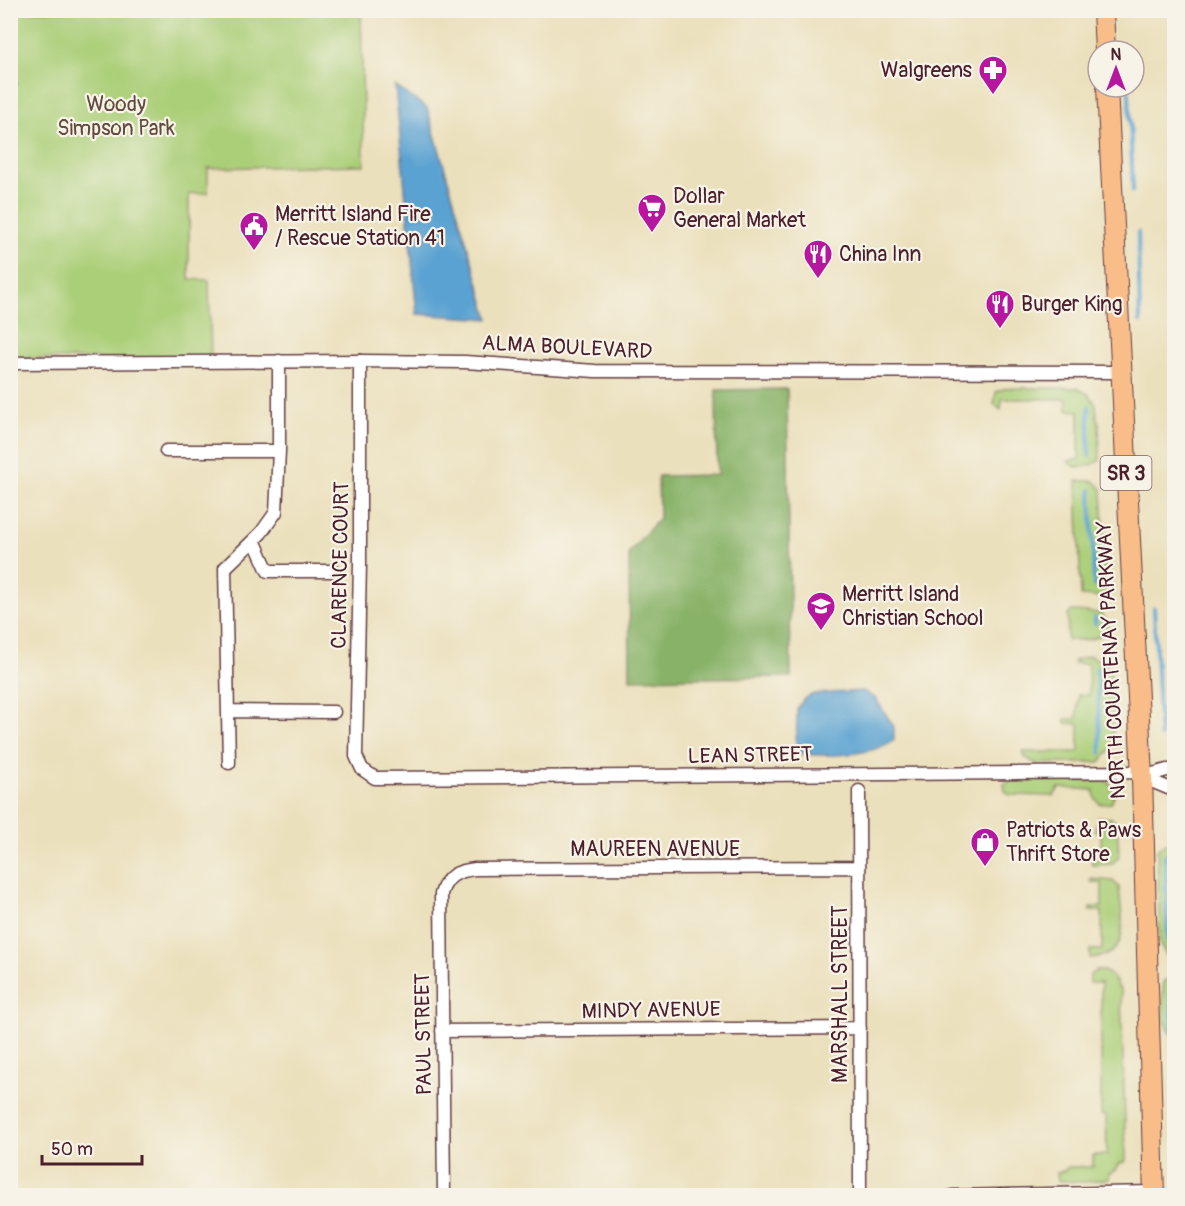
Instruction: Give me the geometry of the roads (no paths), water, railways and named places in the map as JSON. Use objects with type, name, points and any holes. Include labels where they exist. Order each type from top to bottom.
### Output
[{"type":"main road","points":[[1103,10],[1104,39]]},
{"type":"main road","name":"NORTH COURTENAY PARKWAY","points":[[1108,99],[1141,775],[1154,1194]]},
{"type":"street","points":[[229,763],[225,568],[254,540],[276,512],[279,361]]},
{"type":"street","name":"ALMA BOULEVARD","points":[[10,363],[360,361],[465,362],[595,371],[1121,372]]},
{"type":"street","name":"CLARENCE COURT","points":[[360,361],[360,563],[356,756],[362,769]]},
{"type":"street","points":[[166,451],[279,451]]},
{"type":"street","points":[[254,540],[268,570],[334,570]]},
{"type":"street","points":[[229,711],[334,711]]},
{"type":"street","name":"LEAN STREET","points":[[362,769],[375,778],[1141,775]]},
{"type":"street","points":[[1141,775],[1174,770]]},
{"type":"street","points":[[1141,775],[1168,788],[1174,788]]},
{"type":"street","name":"MARSHALL STREET","points":[[859,791],[860,1196]]},
{"type":"street","name":"MAUREEN AVENUE","points":[[451,876],[463,870],[475,869],[859,867]]},
{"type":"street","name":"PAUL STREET","points":[[444,1196],[441,894],[444,884],[451,876]]},
{"type":"street","name":"MINDY AVENUE","points":[[442,1031],[860,1028]]},
{"type":"street","points":[[952,1196],[1154,1194]]},
{"type":"water","points":[[10,11],[14,11],[17,85],[11,85]]},
{"type":"water","points":[[395,86],[427,108],[489,319],[417,314]]},
{"type":"water","points":[[863,691],[876,699],[894,727],[894,740],[884,746],[860,753],[820,755],[796,753],[797,709],[804,699],[813,694]]},
{"type":"waterway","points":[[1129,99],[1133,191]]},
{"type":"waterway","points":[[1138,232],[1140,322]]},
{"type":"waterway","points":[[1089,406],[1089,456]]},
{"type":"waterway","points":[[1091,490],[1094,586]]},
{"type":"waterway","points":[[1154,608],[1160,737]]},
{"type":"waterway","points":[[1095,618],[1095,624]]},
{"type":"waterway","points":[[1097,668],[1101,753]]},
{"type":"waterway","points":[[1165,855],[1168,944]]},
{"type":"waterway","points":[[1170,988],[1173,1033]]},
{"type":"place","name":"Walgreens","points":[[993,96]]},
{"type":"place","name":"Dollar General Market","points":[[652,234]]},
{"type":"place","name":"Merritt Island Fire / Rescue Station 41","points":[[254,252]]},
{"type":"place","name":"China Inn","points":[[818,280]]},
{"type":"place","name":"Burger King","points":[[1000,330]]},
{"type":"place","name":"Merritt Island Christian School","points":[[821,632]]},
{"type":"place","name":"Patriots & Paws Thrift Store","points":[[985,868]]},
{"type":"park label","name":"Woody Simpson Park","points":[[116,116]]}]
